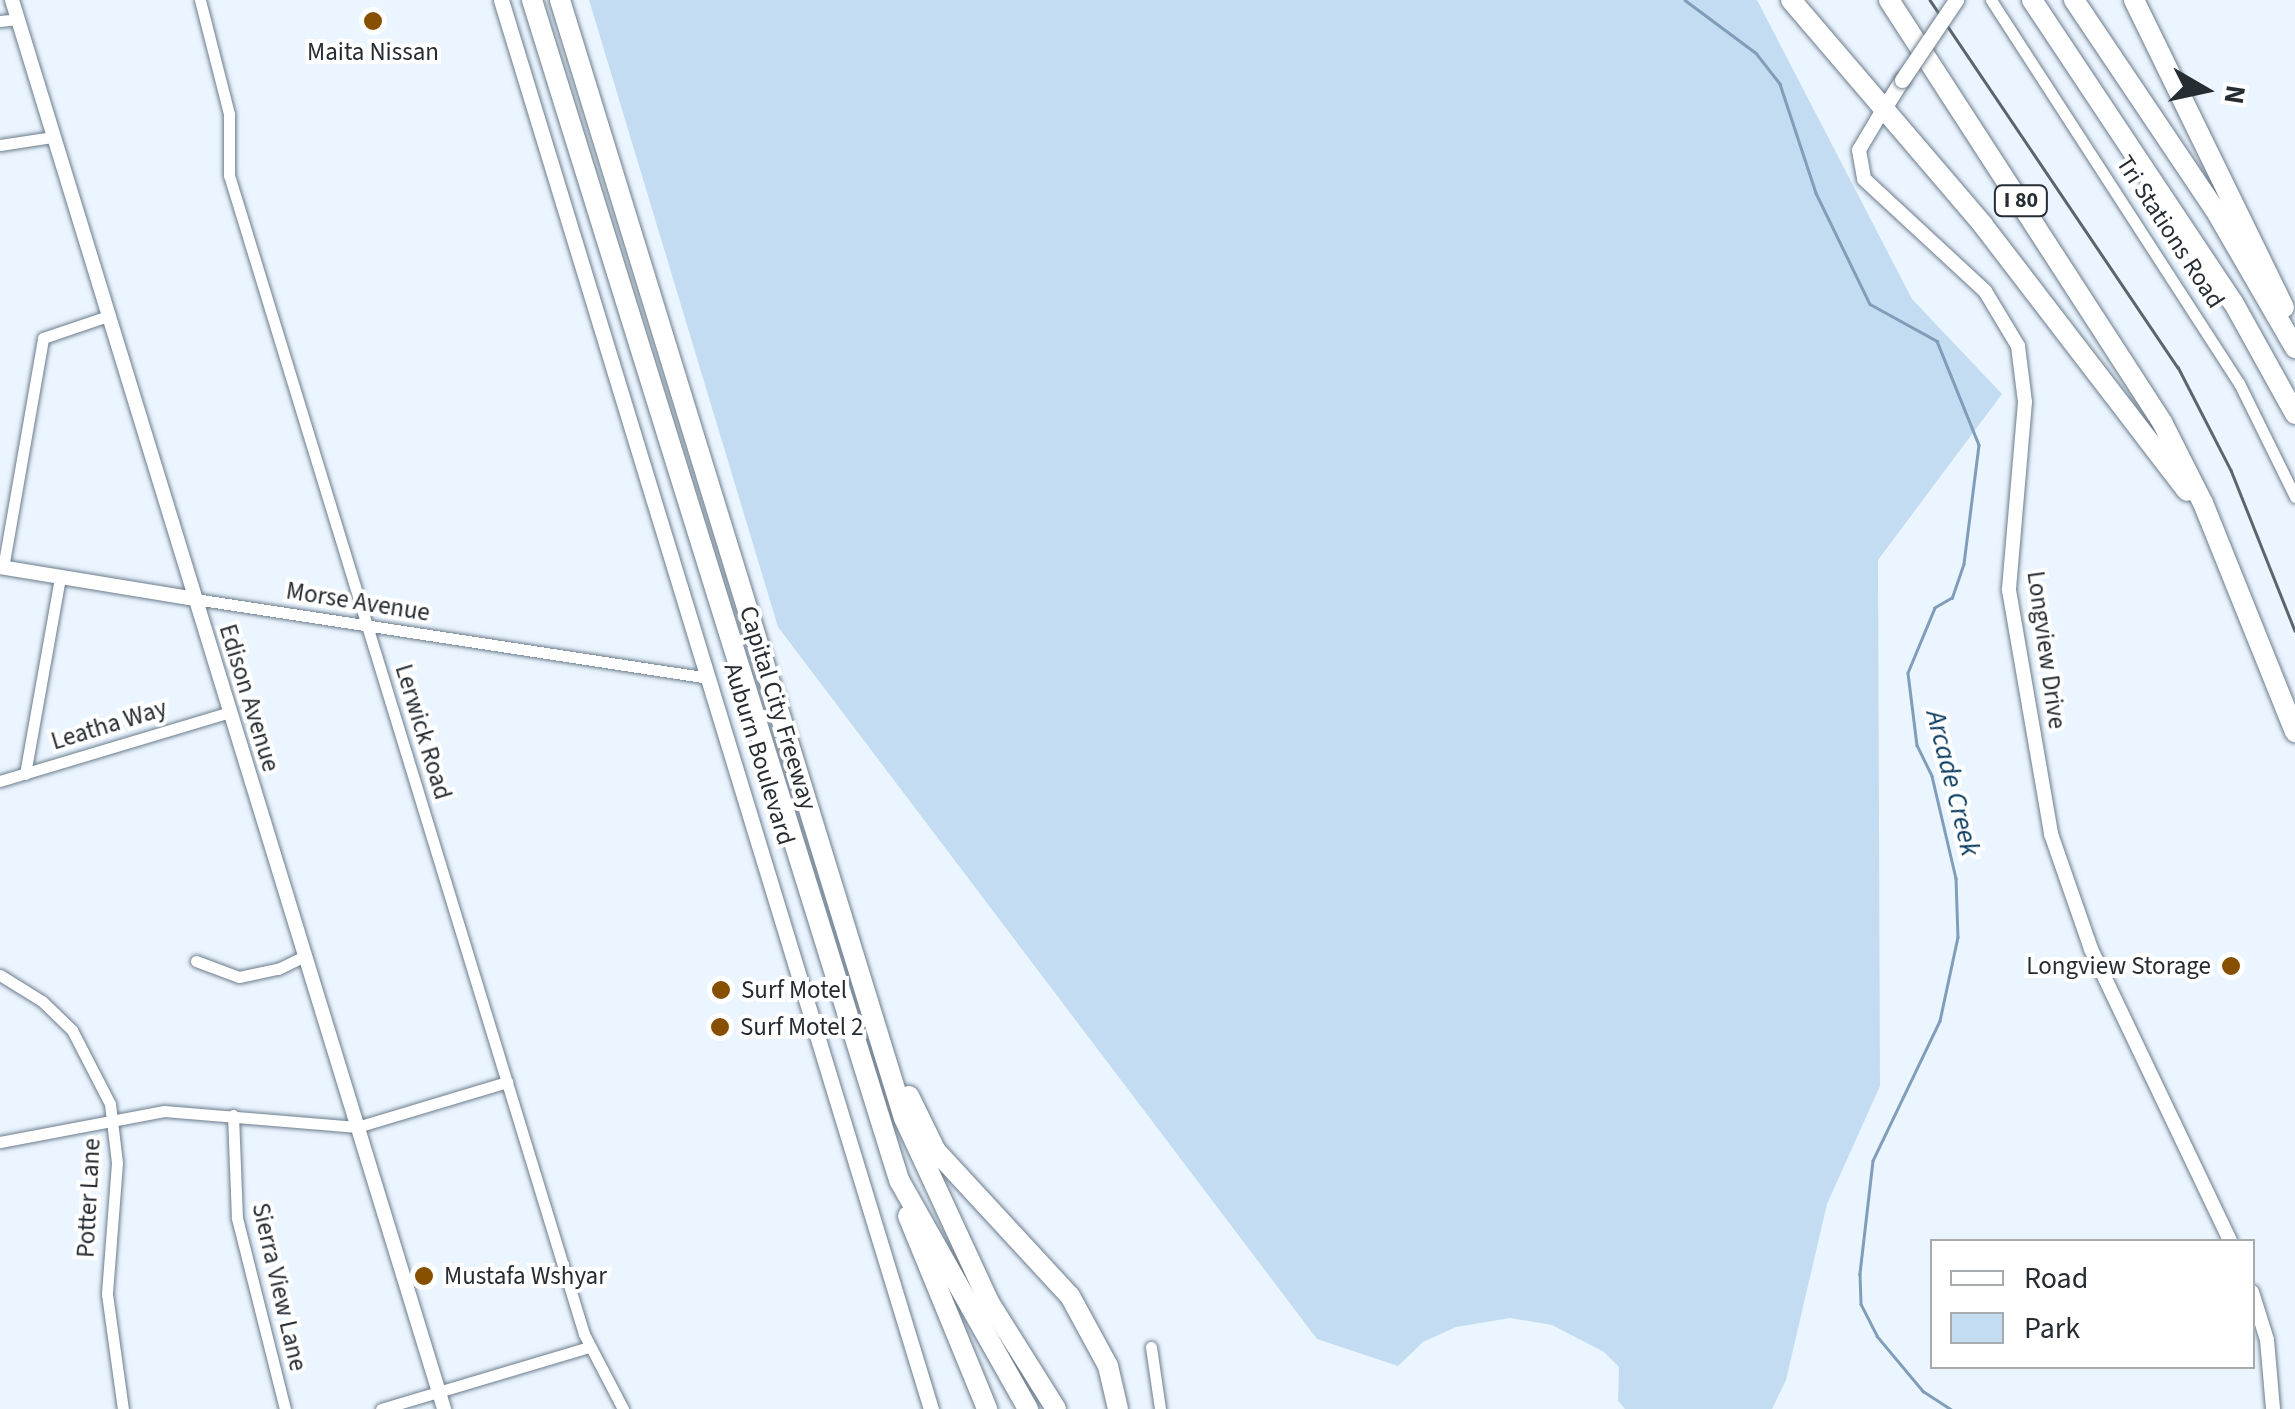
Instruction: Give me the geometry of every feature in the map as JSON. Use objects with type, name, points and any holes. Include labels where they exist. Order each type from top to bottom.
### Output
[{"type":"highway","name":"Capital City Freeway","points":[[560,0],[904,1118],[944,1212],[1056,1409]]},
{"type":"highway","points":[[1791,0],[2060,321],[2214,530]]},
{"type":"highway","name":"I 80","points":[[1889,0],[2152,403],[2214,530],[2295,732]]},
{"type":"highway","points":[[2032,0],[2226,291],[2295,414]]},
{"type":"highway","points":[[2074,0],[2214,208],[2295,348]]},
{"type":"highway","points":[[2134,0],[2295,332]]},
{"type":"highway","name":"Capital City Freeway","points":[[532,2],[899,1180],[1028,1409]]},
{"type":"highway","points":[[854,961],[936,1151],[1070,1296],[1103,1354],[1118,1409]]},
{"type":"highway","points":[[899,1180],[911,1229],[987,1409]]},
{"type":"main road","name":"Auburn Boulevard","points":[[500,0],[931,1409]]},
{"type":"main road","name":"Longview Drive","points":[[1881,112],[1956,0]]},
{"type":"street","name":"Edison Avenue","points":[[12,0],[444,1409]]},
{"type":"street","name":"Lerwick Road","points":[[200,0],[226,96],[229,175],[589,1347],[624,1409]]},
{"type":"street","name":"Tri Stations Road","points":[[1992,0],[2239,383],[2295,497]]},
{"type":"street","points":[[0,21],[18,19]]},
{"type":"street","name":"Longview Drive","points":[[1881,112],[1860,150],[1864,179],[1985,291],[2018,346],[2025,402],[2009,590],[2047,817],[2091,949],[2230,1239]]},
{"type":"street","points":[[0,146],[54,136]]},
{"type":"street","points":[[2,568],[43,338],[108,316]]},
{"type":"street","name":"Morse Avenue","points":[[2,568],[709,678]]},
{"type":"street","points":[[25,774],[60,577]]},
{"type":"street","name":"Leatha Way","points":[[0,781],[230,712]]},
{"type":"street","points":[[196,961],[238,977],[278,970],[305,956]]},
{"type":"street","name":"Potter Lane","points":[[0,975],[42,1001],[72,1030],[95,1065],[114,1120],[117,1164],[107,1294],[123,1409]]},
{"type":"street","points":[[0,1142],[164,1111],[357,1127],[507,1082]]},
{"type":"street","name":"Sierra View Lane","points":[[233,1115],[237,1218],[285,1409]]},
{"type":"street","points":[[2255,1301],[2268,1340],[2272,1409]]},
{"type":"street","points":[[382,1409],[589,1347]]},
{"type":"street","points":[[1151,1347],[1160,1409]]},
{"type":"green space","points":[[589,0],[1757,0],[1912,299],[2002,394],[1878,560],[1880,1086],[1827,1204],[1786,1380],[1772,1409],[1625,1409],[1618,1401],[1619,1367],[1604,1352],[1552,1325],[1510,1318],[1456,1327],[1423,1342],[1398,1366],[1317,1339],[778,627]]},
{"type":"waterway","name":"Arcade Creek","points":[[1685,0],[1756,53],[1780,84],[1816,193],[1870,304],[1937,341],[1979,445],[1964,564],[1952,598],[1935,608],[1908,673],[1917,745],[1932,776],[1956,878],[1958,937],[1940,1021],[1873,1161],[1860,1274],[1861,1304],[1877,1336],[1923,1391],[1951,1409]]},
{"type":"tram line","points":[[1930,0],[2178,367],[2231,470],[2295,631]]},
{"type":"place","name":"Maita Nissan","points":[[373,21]]},
{"type":"place","name":"Longview Storage","points":[[2231,966]]},
{"type":"place","name":"Surf Motel","points":[[721,990]]},
{"type":"place","name":"Surf Motel 2","points":[[720,1027]]},
{"type":"place","name":"Mustafa Wshyar","points":[[424,1276]]}]
